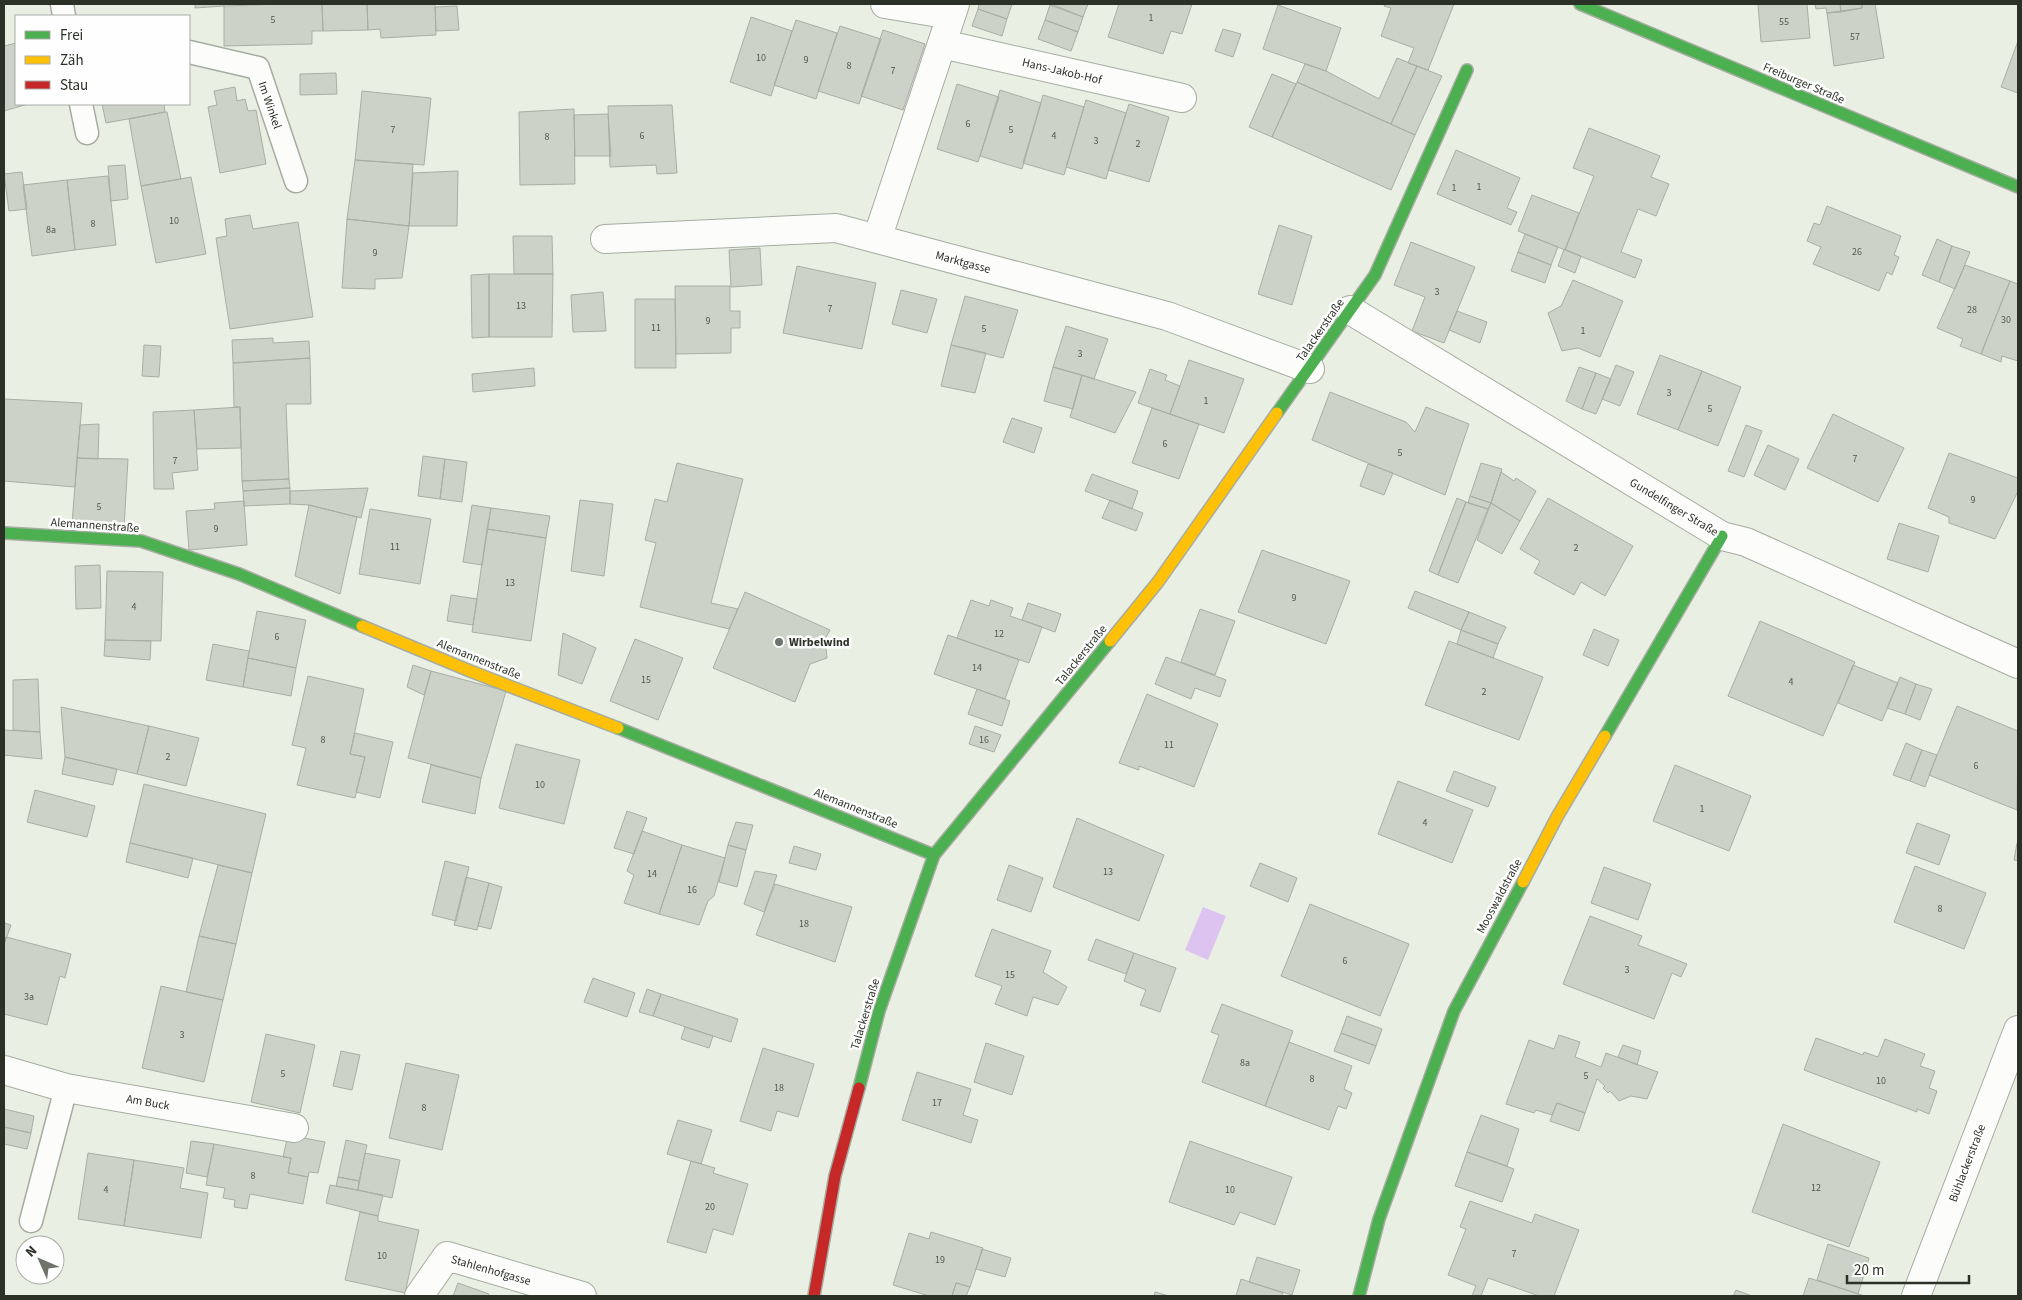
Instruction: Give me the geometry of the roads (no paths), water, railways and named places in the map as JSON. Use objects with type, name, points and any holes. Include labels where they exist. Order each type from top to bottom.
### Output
[{"type":"street","points":[[877,239],[953,10],[885,4]]},
{"type":"street","name":"Freiburger Straße","points":[[1580,4],[2018,187]]},
{"type":"street","name":"Hans-Jakob-Hof","points":[[942,44],[1182,98]]},
{"type":"street","name":"Talackerstraße","points":[[814,1296],[836,1176],[876,1020],[934,855],[1158,582],[1375,275],[1467,70]]},
{"type":"street","name":"Marktgasse","points":[[605,239],[836,228],[1167,316],[1310,369]]},
{"type":"street","name":"Gundelfinger Straße","points":[[1350,310],[1722,536],[1746,542],[2018,664]]},
{"type":"street","name":"Alemannenstraße","points":[[4,532],[141,541],[239,574],[470,671],[661,745],[934,855]]},
{"type":"street","name":"Mooswaldstraße","points":[[1359,1296],[1379,1219],[1454,1011],[1557,817],[1722,536]]},
{"type":"street","name":"Bühlackerstraße","points":[[1916,1296],[2018,1030]]},
{"type":"street","name":"Am Buck","points":[[4,1070],[66,1088],[294,1128]]},
{"type":"street","name":"Stahlenhofgasse","points":[[419,1296],[447,1256],[582,1296]]},
{"type":"lane","name":"Im Winkel","points":[[190,52],[258,68],[296,181]]},
{"type":"lane","points":[[81,105],[88,133]]},
{"type":"lane","points":[[31,1221],[66,1088]]},
{"type":"place","name":"Wirbelwind","points":[[779,642]]}]
